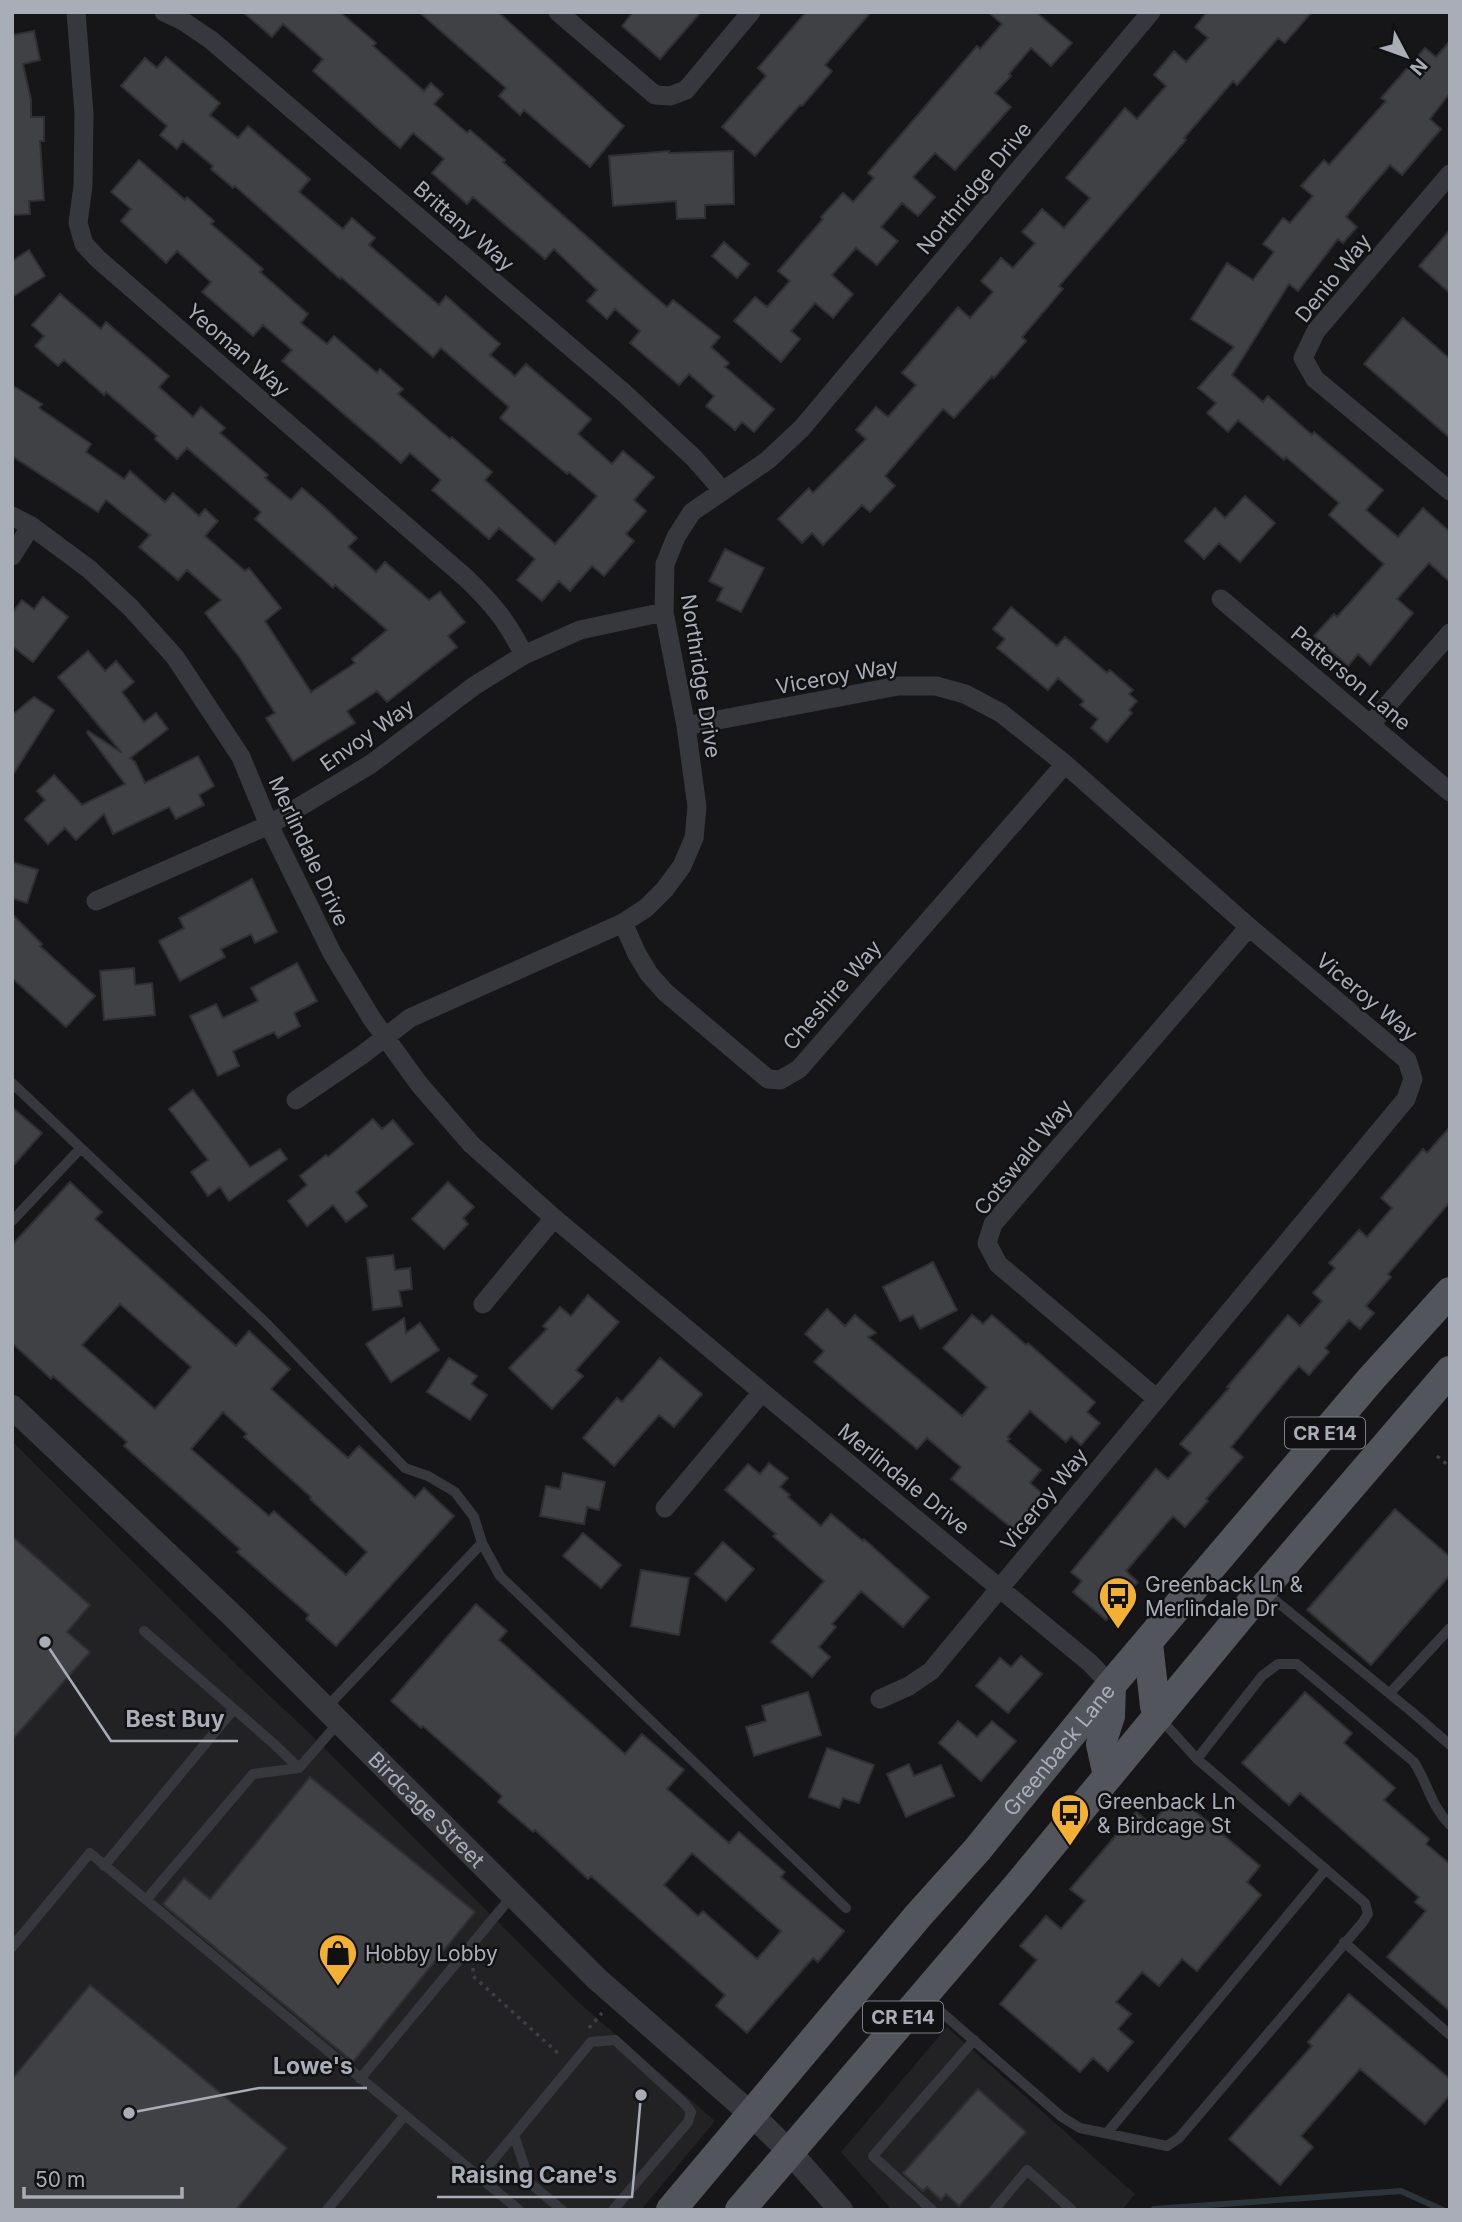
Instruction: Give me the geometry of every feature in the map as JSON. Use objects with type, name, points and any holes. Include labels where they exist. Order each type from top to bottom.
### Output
[{"type":"main road","name":"Greenback Lane","points":[[671,2210],[977,1850],[1111,1685],[1371,1379],[1450,1292]]},
{"type":"main road","name":"CR E14","points":[[740,2210],[1019,1884],[1262,1590],[1450,1371]]},
{"type":"main road","points":[[1147,1643],[1158,1716]]},
{"type":"main road","points":[[1108,1776],[1101,1744],[1110,1716],[1111,1685]]},
{"type":"street","name":"Yeoman Way","points":[[76,12],[84,113],[83,186],[78,223],[84,244],[98,260],[467,578],[493,604],[510,627],[524,655]]},
{"type":"street","name":"Brittany Way","points":[[164,12],[211,40],[623,392],[694,458],[722,491]]},
{"type":"street","points":[[558,12],[655,95],[670,96],[686,90],[751,12]]},
{"type":"street","name":"Northridge Drive","points":[[296,1100],[410,1018],[623,923],[646,908],[665,889],[681,866],[694,838],[697,807],[664,612],[665,564],[676,537],[692,512],[768,460],[802,428],[1151,12]]},
{"type":"street","name":"Denio Way","points":[[1450,174],[1316,331],[1303,358],[1315,379],[1450,491]]},
{"type":"street","name":"Merlindale Drive","points":[[12,516],[31,526],[89,569],[131,608],[175,657],[241,757],[269,825],[332,953],[372,1019],[419,1084],[471,1144],[554,1218],[1090,1663],[1111,1685]]},
{"type":"street","points":[[12,556],[31,526]]},
{"type":"street","name":"Patterson Lane","points":[[1221,599],[1450,792]]},
{"type":"street","name":"Envoy Way","points":[[96,901],[269,825],[371,764],[474,686],[524,655],[580,630],[664,612]]},
{"type":"street","points":[[1371,724],[1450,632]]},
{"type":"street","name":"Viceroy Way","points":[[685,726],[898,686],[936,686],[965,694],[1001,713],[1065,764],[1249,927],[1407,1060],[1413,1079],[1406,1099],[931,1671],[909,1686],[880,1699]]},
{"type":"street","name":"Cheshire Way","points":[[623,923],[649,974],[665,992],[768,1079],[780,1080],[799,1069],[1065,764]]},
{"type":"street","name":"Cotswald Way","points":[[1156,1398],[998,1264],[987,1242],[993,1224],[1249,927]]},
{"type":"street","points":[[483,1304],[554,1218]]},
{"type":"street","points":[[665,1508],[762,1392]]},
{"type":"street","name":"Birdcage Street","points":[[12,1407],[235,1618],[597,1979],[751,2114],[789,2151],[842,2210]]},
{"type":"lane","points":[[12,1083],[267,1324],[405,1468],[428,1476],[455,1492],[474,1517],[482,1543],[499,1576],[846,1908]]},
{"type":"lane","points":[[12,1221],[80,1149]]},
{"type":"lane","points":[[146,1900],[253,1774],[299,1768],[333,1715],[482,1543]]},
{"type":"lane","points":[[1262,1590],[1448,1741]]},
{"type":"lane","points":[[1390,1693],[1450,1628]]},
{"type":"lane","points":[[144,1631],[299,1768]]},
{"type":"lane","points":[[1197,1759],[1262,1676],[1278,1664],[1297,1664],[1413,1762],[1423,1776],[1436,1810],[1450,1825]]},
{"type":"lane","points":[[104,1866],[234,1709]]},
{"type":"lane","points":[[922,1996],[1062,2117],[1080,2128],[1167,2146],[1179,2138],[1363,1922],[1367,1914],[1365,1903],[1197,1759],[1158,1716]]},
{"type":"lane","points":[[12,1947],[90,1853],[519,2210]]},
{"type":"lane","points":[[1107,2133],[1326,1869]]},
{"type":"lane","points":[[360,2078],[513,1895]]},
{"type":"lane","points":[[1345,1942],[1450,2035]]},
{"type":"lane","points":[[479,2177],[591,2042],[615,2040],[691,2112],[688,2122],[612,2210]]},
{"type":"lane","points":[[925,2208],[873,2155],[974,2040]]},
{"type":"lane","points":[[327,2210],[405,2115]]},
{"type":"lane","points":[[514,2135],[530,2183],[562,2210]]},
{"type":"lane","points":[[994,2210],[1027,2170],[1072,2210]]},
{"type":"path","points":[[1437,1456],[1450,1467]]},
{"type":"path","points":[[463,1956],[473,1967],[473,1976],[562,2057],[577,2059]]},
{"type":"shaded area","points":[[12,1441],[577,2001],[715,2121],[641,2210],[12,2210]]},
{"type":"shaded area","points":[[947,2027],[1135,2194],[1122,2210],[892,2210],[841,2152]]},
{"type":"building","points":[[243,12],[340,12],[376,43],[373,46],[424,91],[431,83],[443,94],[434,104],[467,133],[470,130],[505,160],[503,162],[667,307],[673,300],[720,337],[711,347],[729,363],[725,367],[774,409],[754,432],[742,422],[735,430],[706,406],[714,396],[689,374],[679,385],[630,343],[640,331],[615,309],[607,319],[587,301],[597,290],[554,249],[545,259],[473,197],[467,204],[432,173],[444,159],[413,133],[400,148],[313,71],[323,59],[283,24],[272,37]]},
{"type":"building","points":[[419,12],[498,12],[624,126],[590,167],[524,110],[520,115],[499,96],[506,88]]},
{"type":"building","points":[[633,12],[701,12],[660,59],[622,26]]},
{"type":"building","points":[[806,12],[871,12],[825,65],[832,71],[755,156],[722,127],[766,76],[758,68]]},
{"type":"building","points":[[988,12],[1036,12],[1072,43],[1051,66],[1031,48],[995,93],[1011,107],[955,170],[935,153],[913,177],[935,197],[918,216],[902,203],[881,227],[898,241],[877,265],[856,248],[832,275],[853,294],[833,318],[815,303],[791,331],[800,339],[781,362],[734,321],[755,297],[767,307],[790,281],[778,271],[823,219],[821,217],[843,193],[853,202],[874,178],[868,173],[977,46],[980,49],[1002,24]]},
{"type":"building","points":[[1207,12],[1312,12],[1285,43],[1278,38],[1237,85],[1233,81],[1184,138],[1186,140],[1059,286],[1063,289],[1022,337],[1026,341],[994,378],[992,376],[954,418],[943,409],[885,476],[895,486],[870,512],[862,505],[823,545],[812,533],[802,543],[778,519],[809,488],[813,493],[866,439],[856,430],[876,407],[888,417],[916,385],[902,373],[958,307],[970,318],[993,292],[981,281],[1001,258],[1013,268],[1035,243],[1022,232],[1042,209],[1064,228],[1090,198],[1066,178],[1125,108],[1137,119],[1166,86],[1154,75],[1174,51],[1186,62],[1208,38],[1195,27]]},
{"type":"building","points":[[34,31],[40,60],[23,64],[31,100],[31,117],[44,117],[44,141],[40,141],[44,200],[29,201],[30,214],[12,215],[12,35]]},
{"type":"building","points":[[1450,41],[1450,93],[1430,119],[1441,129],[1402,175],[1390,165],[1364,195],[1346,217],[1357,227],[1343,243],[1338,239],[1298,291],[1289,284],[1232,375],[1263,402],[1268,396],[1312,435],[1314,432],[1383,490],[1366,510],[1398,537],[1423,508],[1450,532],[1450,582],[1429,563],[1397,599],[1413,613],[1370,665],[1358,654],[1348,666],[1314,636],[1334,614],[1337,617],[1384,564],[1329,515],[1339,503],[1286,457],[1284,460],[1238,420],[1228,432],[1207,413],[1216,403],[1198,388],[1234,347],[1191,319],[1227,263],[1253,280],[1274,252],[1263,244],[1283,218],[1290,223],[1313,196],[1301,186],[1324,160],[1329,165],[1386,101],[1381,98],[1425,48],[1436,57]]},
{"type":"building","points":[[166,57],[220,103],[210,115],[238,138],[248,126],[310,179],[299,192],[343,229],[352,218],[375,238],[369,245],[439,305],[446,296],[500,344],[490,355],[515,376],[526,364],[591,419],[578,434],[612,464],[623,451],[654,477],[634,500],[646,511],[626,534],[634,541],[604,576],[592,566],[570,591],[559,581],[542,601],[517,580],[535,559],[499,528],[489,539],[432,490],[441,480],[410,453],[401,463],[282,361],[292,350],[263,325],[253,336],[202,292],[211,282],[177,251],[166,263],[121,221],[131,209],[111,192],[139,160],[214,221],[211,224],[263,269],[260,272],[308,314],[301,323],[327,344],[334,336],[377,373],[380,369],[403,389],[398,394],[492,472],[485,480],[555,544],[597,496],[500,418],[509,407],[441,348],[433,357],[235,186],[233,188],[211,169],[213,166],[183,141],[177,149],[160,135],[167,126],[121,86],[145,58],[157,68]]},
{"type":"building","points":[[669,151],[733,151],[734,204],[705,205],[705,218],[677,219],[676,201],[613,206],[609,156]]},
{"type":"building","points":[[1450,230],[1450,293],[1419,266]]},
{"type":"building","points":[[724,242],[749,264],[737,278],[712,256]]},
{"type":"building","points":[[29,250],[45,276],[12,297],[12,261]]},
{"type":"building","points":[[60,294],[101,329],[106,322],[169,376],[159,387],[193,417],[201,407],[225,428],[220,433],[268,475],[265,478],[291,500],[302,488],[323,506],[357,538],[348,547],[376,572],[385,562],[429,600],[440,592],[465,622],[448,636],[457,647],[387,702],[377,691],[347,711],[355,723],[293,761],[266,718],[275,713],[240,658],[205,613],[221,600],[187,570],[178,580],[139,547],[150,535],[106,500],[98,512],[12,456],[12,385],[42,404],[39,408],[91,444],[86,452],[124,479],[130,471],[165,502],[173,493],[199,516],[205,509],[218,521],[205,536],[245,571],[249,568],[281,608],[265,621],[311,692],[355,663],[352,659],[387,630],[335,585],[333,588],[255,519],[261,512],[187,448],[177,459],[155,439],[157,436],[106,392],[104,395],[64,360],[58,366],[35,346],[44,336],[32,325]]},
{"type":"building","points":[[1403,318],[1450,359],[1450,438],[1364,364]]},
{"type":"building","points":[[1245,496],[1275,523],[1240,562],[1219,543],[1204,559],[1185,541],[1215,508],[1225,518]]},
{"type":"building","points":[[725,549],[764,568],[741,612],[717,600],[723,588],[709,581]]},
{"type":"building","points":[[43,597],[68,617],[33,662],[12,646],[12,613],[22,600],[34,609]]},
{"type":"building","points":[[1011,607],[1057,646],[1065,637],[1107,673],[1110,670],[1133,690],[1129,694],[1137,701],[1129,710],[1132,713],[1107,742],[1091,728],[1098,719],[1080,705],[1084,701],[1058,678],[1048,690],[997,648],[1005,639],[993,629]]},
{"type":"building","points":[[88,651],[105,671],[116,661],[134,682],[122,692],[144,722],[156,713],[168,729],[130,758],[135,762],[145,783],[198,756],[214,786],[199,795],[204,805],[176,819],[169,807],[113,834],[104,814],[76,840],[65,828],[48,844],[25,819],[45,800],[37,791],[54,775],[82,805],[125,784],[88,731],[122,753],[58,677]]},
{"type":"building","points":[[34,697],[54,710],[12,776],[12,715]]},
{"type":"building","points":[[12,862],[38,870],[27,903],[12,898]]},
{"type":"building","points":[[252,879],[277,932],[255,943],[251,934],[221,949],[225,957],[180,981],[159,941],[184,928],[179,918]]},
{"type":"building","points":[[12,914],[42,944],[40,946],[95,996],[66,1027],[12,978]]},
{"type":"building","points":[[297,963],[317,1001],[294,1013],[300,1026],[278,1038],[274,1032],[233,1051],[239,1066],[218,1076],[190,1016],[216,1004],[223,1018],[258,1001],[251,988]]},
{"type":"building","points":[[134,968],[135,985],[152,983],[155,1015],[104,1020],[100,971]]},
{"type":"building","points":[[193,1090],[250,1167],[280,1149],[287,1159],[229,1201],[220,1187],[208,1196],[191,1172],[208,1160],[169,1109]]},
{"type":"building","points":[[12,1107],[42,1133],[12,1167]]},
{"type":"building","points":[[373,1119],[382,1129],[393,1120],[413,1144],[356,1192],[367,1206],[346,1222],[333,1205],[307,1226],[288,1201],[307,1185],[300,1176],[326,1155],[328,1157]]},
{"type":"building","points":[[1450,1127],[1450,1202],[1388,1274],[1391,1277],[1366,1306],[1374,1313],[1360,1329],[1349,1320],[1325,1348],[1329,1352],[1309,1375],[1299,1366],[1289,1377],[1231,1447],[1243,1457],[1206,1499],[1208,1501],[1185,1527],[1173,1516],[1126,1571],[1138,1582],[1106,1620],[1073,1592],[1082,1581],[1071,1572],[1156,1469],[1168,1479],[1191,1453],[1180,1444],[1288,1315],[1300,1326],[1322,1301],[1313,1293],[1335,1268],[1329,1263],[1359,1230],[1367,1237],[1392,1208],[1381,1198],[1423,1149],[1427,1153]]},
{"type":"building","points":[[70,1182],[102,1212],[95,1219],[236,1346],[249,1331],[290,1369],[271,1389],[348,1458],[359,1446],[415,1498],[424,1488],[454,1516],[336,1646],[306,1619],[309,1615],[237,1552],[240,1549],[124,1446],[127,1442],[12,1343],[12,1245]],"holes":[[[120,1304],[191,1367],[155,1409],[82,1345]],[[223,1412],[247,1434],[244,1437],[367,1552],[346,1575],[274,1511],[269,1516],[191,1449]]]},
{"type":"building","points":[[448,1182],[474,1207],[463,1218],[468,1224],[444,1249],[412,1219]]},
{"type":"building","points":[[393,1255],[395,1270],[410,1268],[412,1289],[399,1291],[402,1306],[373,1310],[367,1258]]},
{"type":"building","points":[[933,1262],[957,1310],[920,1329],[913,1315],[900,1321],[883,1287]]},
{"type":"building","points":[[588,1295],[619,1322],[576,1370],[583,1376],[552,1409],[509,1368],[547,1329],[543,1326],[560,1307],[571,1316]]},
{"type":"building","points":[[827,1309],[845,1326],[855,1315],[876,1333],[868,1337],[962,1416],[987,1387],[943,1348],[972,1315],[983,1324],[992,1315],[1095,1402],[1087,1412],[1100,1423],[1081,1445],[1071,1436],[1066,1442],[1030,1411],[1007,1437],[1010,1439],[1007,1441],[1041,1470],[1030,1483],[1043,1494],[1013,1529],[951,1479],[961,1467],[927,1438],[917,1449],[814,1362],[824,1351],[805,1334]]},
{"type":"building","points":[[404,1318],[406,1333],[420,1323],[439,1350],[391,1382],[366,1344]]},
{"type":"building","points":[[449,1358],[477,1376],[471,1384],[487,1395],[470,1420],[427,1392]]},
{"type":"building","points":[[660,1358],[702,1394],[674,1427],[659,1415],[614,1466],[583,1438],[617,1398],[622,1402]]},
{"type":"building","points":[[769,1463],[788,1478],[780,1487],[790,1495],[788,1497],[821,1526],[831,1514],[863,1541],[864,1539],[929,1597],[903,1627],[861,1591],[832,1624],[836,1627],[819,1647],[830,1657],[812,1677],[771,1642],[824,1581],[773,1536],[776,1534],[725,1490],[748,1464],[760,1474]]},
{"type":"building","points":[[563,1473],[605,1482],[599,1510],[587,1507],[584,1524],[540,1516],[546,1486],[560,1489]]},
{"type":"building","points":[[1395,1509],[1450,1557],[1450,1575],[1371,1665],[1307,1610]]},
{"type":"building","points":[[583,1533],[621,1565],[601,1588],[563,1556]]},
{"type":"building","points":[[12,1536],[90,1605],[67,1632],[90,1652],[12,1740]]},
{"type":"building","points":[[723,1542],[754,1569],[726,1601],[695,1574]]},
{"type":"building","points":[[641,1570],[689,1578],[679,1635],[631,1626]]},
{"type":"building","points":[[476,1604],[507,1631],[499,1640],[625,1754],[642,1734],[684,1770],[667,1789],[729,1843],[739,1832],[785,1872],[781,1877],[844,1931],[818,1962],[813,1958],[747,2033],[716,2006],[725,1995],[591,1876],[588,1879],[535,1830],[533,1832],[498,1802],[502,1796],[391,1701]],"holes":[[[692,1853],[781,1931],[757,1959],[703,1911],[698,1916],[664,1885]]]},
{"type":"building","points":[[1021,1656],[1042,1674],[1008,1713],[976,1686],[1000,1658],[1011,1667]]},
{"type":"building","points":[[808,1692],[821,1735],[754,1756],[746,1727],[766,1721],[762,1706]]},
{"type":"building","points":[[1305,1692],[1352,1733],[1344,1743],[1395,1788],[1384,1800],[1429,1839],[1426,1844],[1450,1864],[1450,2011],[1387,1957],[1426,1911],[1415,1902],[1419,1897],[1300,1793],[1289,1805],[1242,1763]]},
{"type":"building","points":[[958,1721],[977,1737],[992,1721],[1016,1741],[981,1781],[939,1743]]},
{"type":"building","points":[[827,1748],[874,1765],[859,1803],[843,1798],[839,1808],[809,1797]]},
{"type":"building","points":[[909,1764],[914,1776],[941,1765],[954,1796],[906,1817],[887,1774]]},
{"type":"building","name":"Hobby Lobby","points":[[310,1777],[475,1912],[353,2062],[163,1904],[184,1878],[210,1899]]},
{"type":"building","points":[[1176,1795],[1260,1866],[1247,1882],[1261,1895],[1197,1971],[1182,1959],[1159,1986],[1142,1972],[1116,2002],[1131,2014],[1118,2029],[1133,2042],[1108,2071],[1093,2058],[1080,2072],[1000,2004],[1037,1960],[1020,1946],[1046,1916],[1061,1929],[1085,1901],[1070,1889],[1136,1812],[1151,1824]]},
{"type":"building","points":[[90,1985],[287,2148],[236,2210],[12,2210],[12,2079]]},
{"type":"building","points":[[1349,1994],[1450,2079],[1450,2095],[1425,2124],[1360,2069],[1301,2136],[1313,2147],[1280,2185],[1229,2139],[1312,2046],[1308,2042]]},
{"type":"building","points":[[978,2089],[1026,2132],[959,2206],[946,2194],[941,2200],[927,2187],[923,2191],[903,2173]]},
{"type":"waterway","points":[[1154,2209],[1401,2191],[1443,2210]]},
{"type":"place","name":"Greenback Ln & Merlindale Dr","points":[[1118,1630]]},
{"type":"place","name":"Best Buy","points":[[45,1642]]},
{"type":"place","name":"Greenback Ln & Birdcage St","points":[[1070,1847]]},
{"type":"place","name":"Hobby Lobby","points":[[338,1987]]},
{"type":"place","name":"Raising Cane's","points":[[641,2095]]},
{"type":"place","name":"Lowe's","points":[[129,2113]]}]
